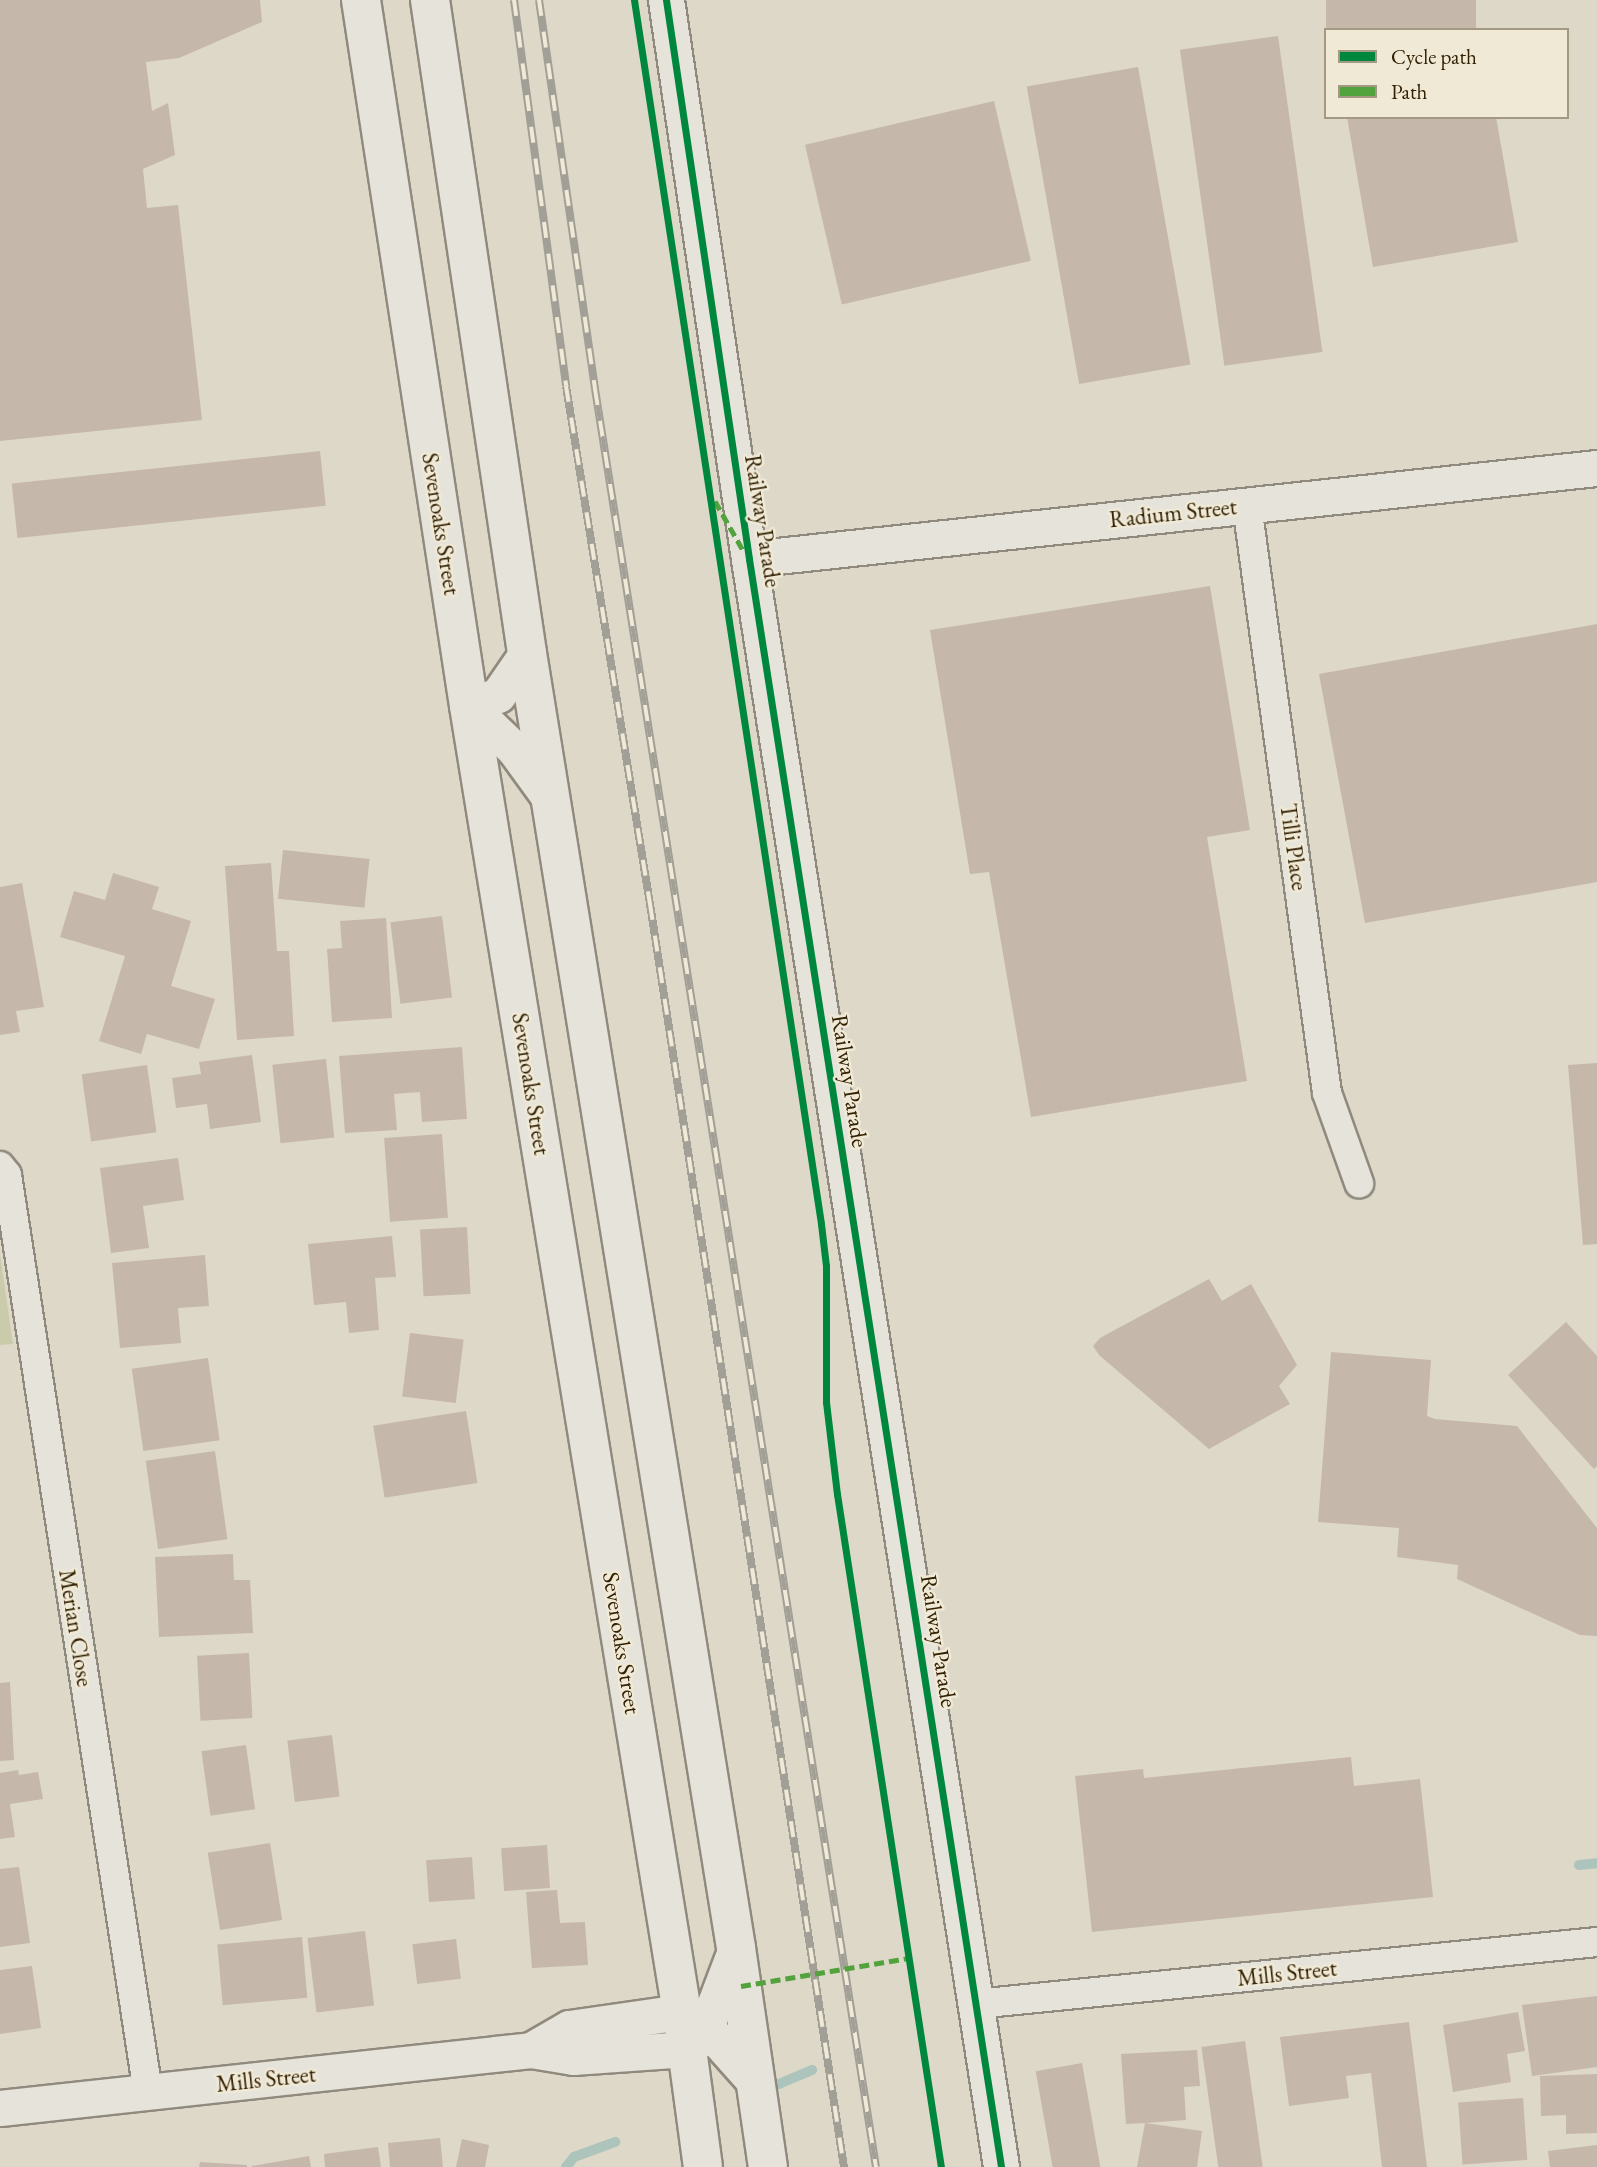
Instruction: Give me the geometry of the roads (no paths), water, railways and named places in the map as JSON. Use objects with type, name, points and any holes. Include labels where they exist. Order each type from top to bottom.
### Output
[{"type":"main road","name":"Sevenoaks Street","points":[[361,0],[469,706],[691,2029],[703,2167]]},
{"type":"main road","points":[[430,0],[527,653],[736,1948],[768,2167]]},
{"type":"street","name":"Railway Parade","points":[[666,0],[749,559],[1001,2167]]},
{"type":"street","name":"Radium Street","points":[[749,559],[1597,468]]},
{"type":"street","name":"Tilli Place","points":[[1247,505],[1327,1093],[1359,1184]]},
{"type":"street","points":[[527,653],[498,695],[469,706],[514,749],[551,800]]},
{"type":"street","name":"Merian Close","points":[[0,1166],[7,1175],[148,2092]]},
{"type":"street","name":"Mills Street","points":[[976,2004],[1597,1942]]},
{"type":"street","points":[[736,1948],[691,2029],[755,2082]]},
{"type":"street","name":"Mills Street","points":[[0,2108],[531,2050],[573,2057],[691,2029]]},
{"type":"waterway","points":[[1579,1865],[1597,1863]]},
{"type":"waterway","points":[[767,2089],[812,2070]]},
{"type":"waterway","points":[[566,2167],[574,2157],[615,2142]]},
{"type":"railway","points":[[514,0],[566,386],[650,904],[844,2167]]},
{"type":"railway","points":[[539,0],[595,389],[876,2167]]}]
